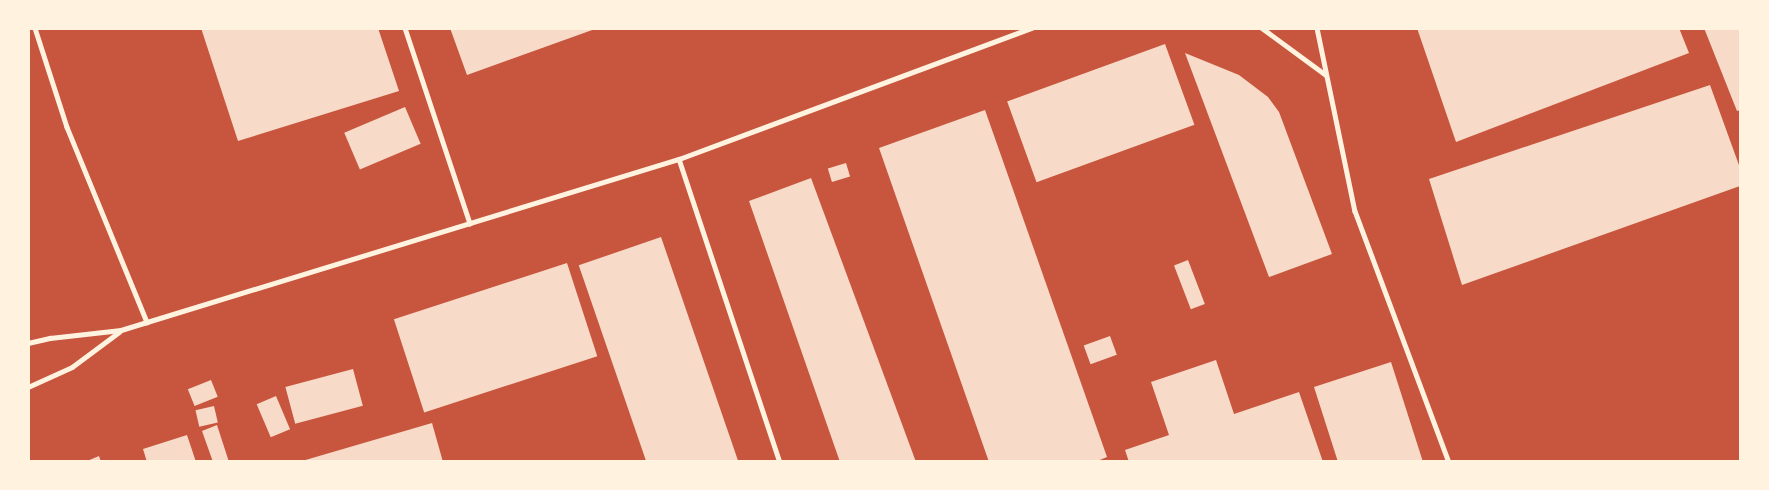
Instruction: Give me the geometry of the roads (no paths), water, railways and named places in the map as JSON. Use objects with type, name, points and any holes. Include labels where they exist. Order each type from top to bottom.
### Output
[{"type":"lane","points":[[35,28],[67,127],[147,322]]},
{"type":"lane","points":[[405,28],[470,223]]},
{"type":"lane","points":[[28,343],[50,338],[121,330],[678,159],[1032,28]]},
{"type":"lane","points":[[1262,28],[1326,75]]},
{"type":"lane","points":[[1317,28],[1355,211],[1449,462]]},
{"type":"lane","points":[[678,159],[780,462]]},
{"type":"lane","points":[[28,387],[72,367],[121,330]]}]
